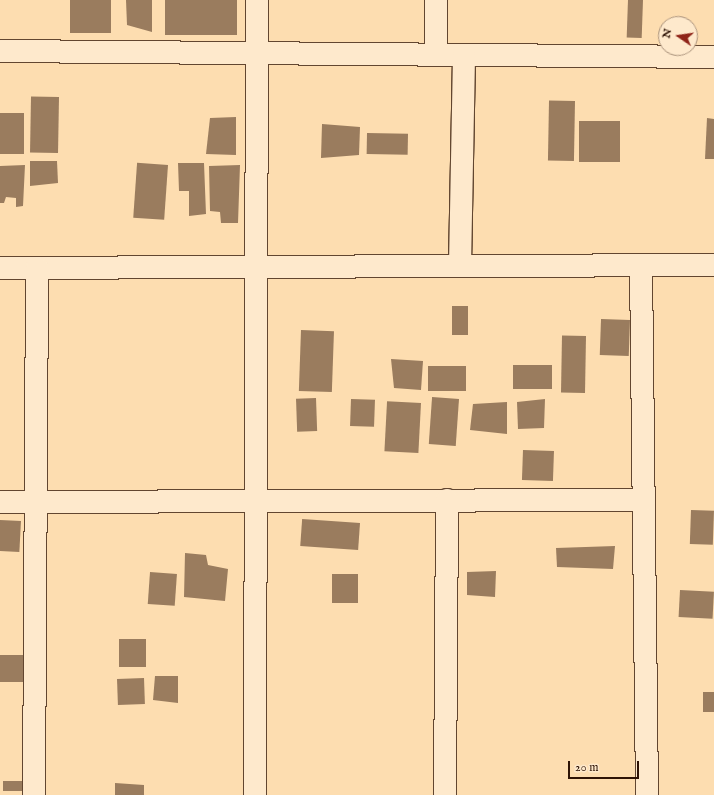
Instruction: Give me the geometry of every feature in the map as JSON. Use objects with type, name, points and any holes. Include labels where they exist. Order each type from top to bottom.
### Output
[{"type":"street","points":[[255,795],[257,0]]},
{"type":"street","points":[[436,0],[436,55]]},
{"type":"street","points":[[0,51],[714,57]]},
{"type":"street","points":[[460,264],[464,55]]},
{"type":"street","points":[[0,268],[460,264],[714,265]]},
{"type":"street","points":[[641,265],[646,795]]},
{"type":"street","points":[[34,795],[37,268]]},
{"type":"street","points":[[445,795],[447,500]]},
{"type":"street","points":[[0,502],[643,500]]},
{"type":"building","points":[[70,0],[111,0],[111,33],[70,33]]},
{"type":"building","points":[[126,0],[152,0],[152,32],[127,25]]},
{"type":"building","points":[[165,0],[237,0],[237,35],[165,35]]},
{"type":"building","points":[[628,0],[643,0],[642,38],[627,37]]},
{"type":"building","points":[[31,97],[59,97],[58,153],[30,153]]},
{"type":"building","points":[[549,101],[575,101],[574,161],[548,161]]},
{"type":"building","points":[[0,113],[24,113],[24,154],[0,154]]},
{"type":"building","points":[[236,117],[236,155],[206,154],[210,118]]},
{"type":"building","points":[[707,118],[714,119],[714,159],[705,159]]},
{"type":"building","points":[[579,121],[620,121],[620,162],[579,162]]},
{"type":"building","points":[[322,124],[360,127],[359,155],[321,158]]},
{"type":"building","points":[[367,133],[408,134],[408,155],[367,154]]},
{"type":"building","points":[[30,161],[57,161],[58,183],[30,186]]},
{"type":"building","points":[[137,163],[168,165],[164,220],[133,218]]},
{"type":"building","points":[[178,163],[204,163],[206,214],[189,216],[189,191],[179,191]]},
{"type":"building","points":[[25,165],[23,206],[16,207],[16,198],[6,197],[4,203],[0,203],[0,166]]},
{"type":"building","points":[[240,165],[238,223],[221,223],[220,212],[210,211],[209,166]]},
{"type":"building","points":[[452,306],[468,306],[468,335],[452,335]]},
{"type":"building","points":[[601,319],[630,320],[629,356],[600,355]]},
{"type":"building","points":[[301,330],[334,331],[332,392],[299,391]]},
{"type":"building","points":[[562,336],[586,336],[585,393],[561,393]]},
{"type":"building","points":[[391,359],[423,361],[421,390],[394,388]]},
{"type":"building","points":[[513,365],[552,365],[552,389],[513,389]]},
{"type":"building","points":[[428,366],[466,366],[466,391],[428,391]]},
{"type":"building","points":[[432,397],[459,399],[456,446],[429,444]]},
{"type":"building","points":[[316,398],[317,431],[297,432],[296,399]]},
{"type":"building","points":[[351,399],[375,400],[374,427],[350,426]]},
{"type":"building","points":[[545,399],[544,428],[518,429],[517,402]]},
{"type":"building","points":[[387,401],[421,403],[418,453],[384,451]]},
{"type":"building","points":[[507,402],[507,434],[470,430],[473,404]]},
{"type":"building","points":[[523,450],[554,451],[553,481],[522,480]]},
{"type":"building","points":[[691,510],[714,511],[713,545],[690,544]]},
{"type":"building","points":[[302,519],[360,523],[358,550],[300,546]]},
{"type":"building","points":[[0,520],[21,521],[19,552],[0,551]]},
{"type":"building","points":[[615,546],[613,569],[557,567],[556,548]]},
{"type":"building","points":[[185,553],[206,555],[208,565],[228,569],[225,601],[184,597]]},
{"type":"building","points":[[496,571],[495,597],[467,595],[467,572]]},
{"type":"building","points":[[150,572],[177,574],[175,606],[148,604]]},
{"type":"building","points":[[332,574],[358,574],[358,603],[332,603]]},
{"type":"building","points":[[680,590],[714,592],[713,619],[679,617]]},
{"type":"building","points":[[119,639],[146,639],[146,667],[119,667]]},
{"type":"building","points":[[0,655],[25,655],[25,682],[0,682]]},
{"type":"building","points":[[155,676],[178,676],[178,703],[153,700]]},
{"type":"building","points":[[144,678],[145,704],[118,705],[117,679]]},
{"type":"building","points":[[703,692],[714,692],[714,712],[703,712]]},
{"type":"building","points":[[3,781],[22,781],[22,791],[3,791]]},
{"type":"building","points":[[115,783],[144,785],[144,795],[115,795]]}]
